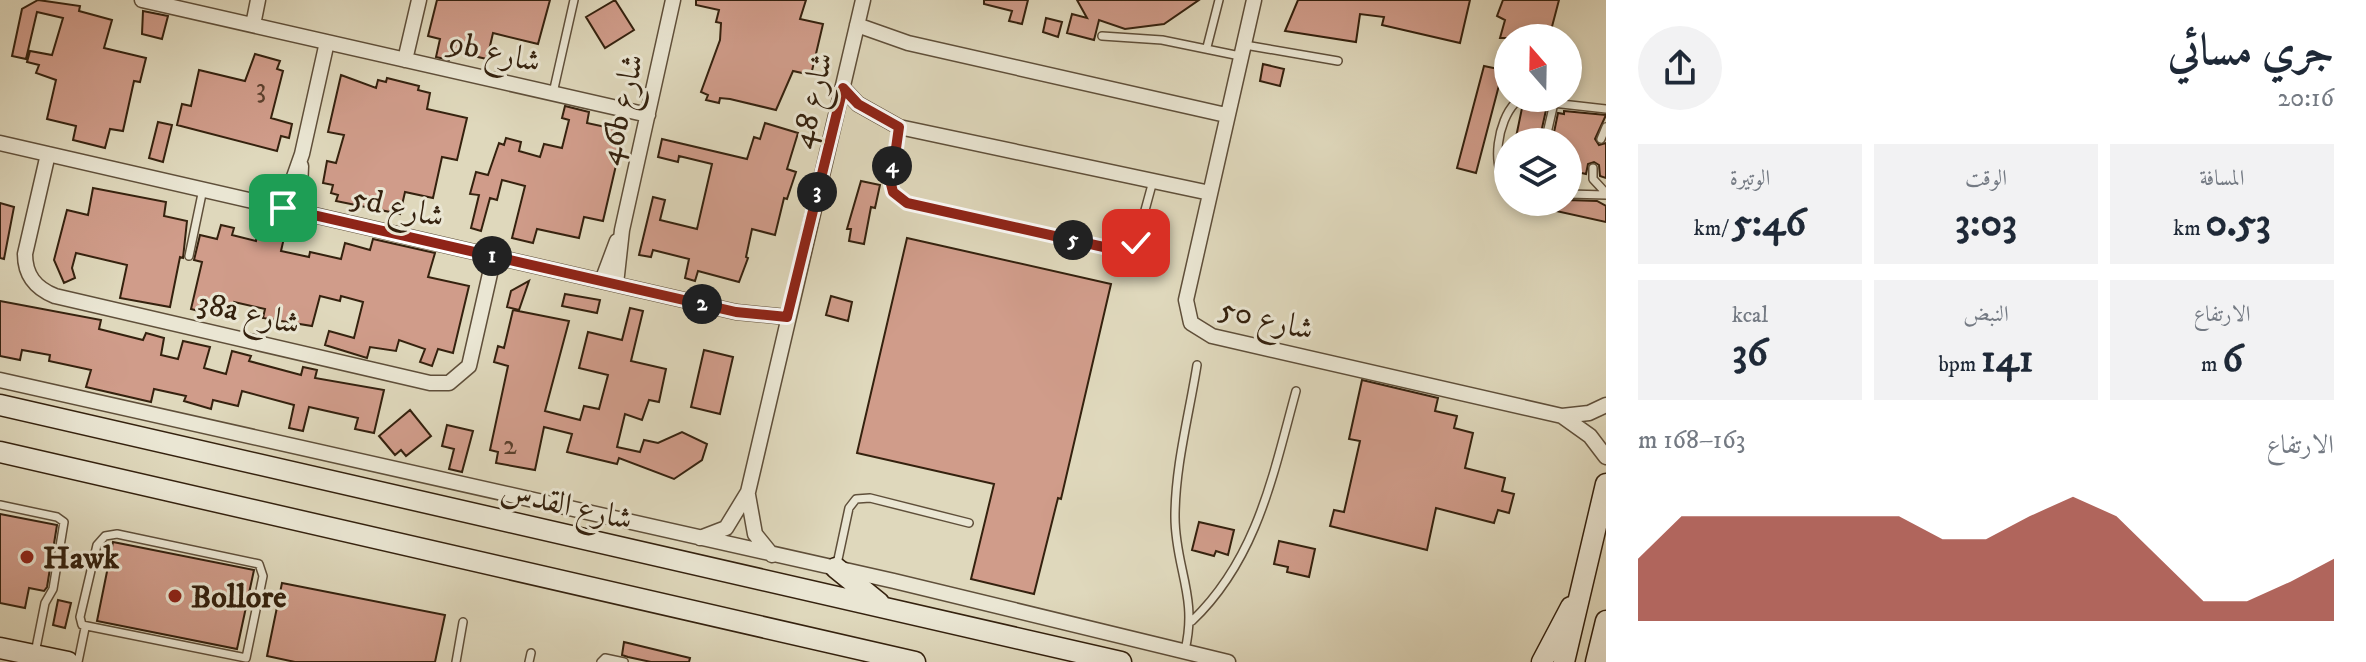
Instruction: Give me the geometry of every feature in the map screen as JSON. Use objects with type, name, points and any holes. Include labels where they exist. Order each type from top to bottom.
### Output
[{"type":"main road","name":"شارع القدس","points":[[0,405],[1121,662]]},
{"type":"main road","points":[[0,452],[915,662]]},
{"type":"main road","points":[[1564,662],[1606,484]]},
{"type":"main road","points":[[836,568],[886,608]]},
{"type":"main road","points":[[1542,662],[1577,604]]},
{"type":"main road","points":[[1574,662],[1580,634],[1577,604]]},
{"type":"main road","points":[[1596,662],[1606,621]]},
{"type":"main road","points":[[0,648],[68,662]]},
{"type":"street","name":"9b شارع","points":[[142,0],[648,115]]},
{"type":"street","points":[[253,25],[258,0]]},
{"type":"street","points":[[405,60],[419,0]]},
{"type":"street","name":"46b شارع","points":[[609,283],[673,0]]},
{"type":"street","name":"شارع 48","points":[[773,555],[755,534],[750,521],[748,492],[863,0]]},
{"type":"street","name":"شارع 50","points":[[1254,0],[1186,300],[1191,323],[1201,332],[1562,416],[1589,413],[1606,405]]},
{"type":"street","points":[[856,31],[1226,115]]},
{"type":"street","points":[[283,208],[302,154],[327,42]]},
{"type":"street","points":[[843,88],[858,104],[899,127],[1210,193]]},
{"type":"street","name":"5d شارع","points":[[0,143],[786,323]]},
{"type":"street","name":"38a شارع","points":[[48,154],[25,254],[27,270],[41,289],[55,296],[430,383],[449,383],[469,366],[494,256]]},
{"type":"street","points":[[299,212],[302,154]]},
{"type":"street","points":[[0,380],[836,568],[1228,662]]},
{"type":"street","name":"شارع 50","points":[[1562,416],[1590,436],[1606,457]]},
{"type":"street","name":"شارع 48","points":[[698,539],[726,528],[748,492]]},
{"type":"lane","points":[[553,93],[574,0]]},
{"type":"lane","points":[[1207,47],[1219,0]]},
{"type":"lane","points":[[1102,36],[1338,61]]},
{"type":"lane","points":[[1582,106],[1606,109]]},
{"type":"lane","points":[[899,127],[891,184],[899,199],[1117,250],[1136,243],[1153,181]]},
{"type":"lane","points":[[1601,139],[1606,127]]},
{"type":"lane","points":[[1593,168],[1593,179],[1606,194]]},
{"type":"lane","points":[[189,256],[203,189]]},
{"type":"lane","points":[[1582,194],[1606,194]]},
{"type":"lane","points":[[1185,650],[1192,621],[1175,518],[1197,365]]},
{"type":"lane","points":[[1192,621],[1228,581],[1256,528],[1296,391]]},
{"type":"lane","points":[[836,568],[849,508],[856,499],[870,498],[969,523]]},
{"type":"lane","points":[[0,505],[57,517],[64,522],[53,589],[45,603],[35,655]]},
{"type":"lane","points":[[78,662],[85,628],[80,617],[97,545],[105,536],[117,534],[259,564],[263,576],[246,660],[85,628]]},
{"type":"lane","points":[[456,662],[463,622]]},
{"type":"lane","points":[[601,662],[605,658],[624,662]]},
{"type":"building","points":[[38,0],[80,6],[79,11],[112,20],[104,48],[146,58],[140,82],[134,81],[123,131],[110,129],[105,148],[73,140],[76,126],[47,119],[56,80],[36,73],[39,65],[27,62],[30,51],[52,55],[63,18],[37,12],[26,59],[12,56],[22,9]]},
{"type":"building","points":[[437,0],[550,0],[538,44],[493,33],[487,59],[451,51],[449,60],[436,57],[440,39],[428,36]]},
{"type":"building","points":[[615,0],[634,30],[605,48],[586,17]]},
{"type":"building","points":[[696,0],[806,0],[800,19],[823,24],[811,75],[793,71],[776,110],[730,99],[720,98],[719,103],[706,100],[708,95],[701,92],[720,40],[721,23],[716,22],[719,10],[696,5]]},
{"type":"building","points":[[984,0],[1028,0],[1022,24],[1009,21],[1012,11],[984,4]]},
{"type":"building","points":[[1077,0],[1199,0],[1164,24],[1125,29],[1099,20],[1094,40],[1067,33],[1072,14],[1087,18]]},
{"type":"building","points":[[1298,0],[1470,0],[1460,43],[1382,25],[1384,17],[1360,14],[1356,42],[1285,31]]},
{"type":"building","points":[[1503,0],[1559,0],[1553,24],[1504,24],[1505,20],[1497,16]]},
{"type":"building","points":[[143,11],[168,16],[162,39],[142,34]]},
{"type":"building","points":[[1046,18],[1062,22],[1058,37],[1043,32]]},
{"type":"building","points":[[255,54],[280,61],[277,69],[283,71],[271,118],[292,124],[289,138],[281,136],[277,151],[177,125],[182,104],[191,106],[199,70],[245,81]]},
{"type":"building","points":[[1263,64],[1284,69],[1280,86],[1260,81]]},
{"type":"building","points":[[1484,66],[1494,68],[1494,104],[1476,173],[1457,168]]},
{"type":"building","points":[[341,75],[376,88],[378,80],[386,82],[387,78],[419,86],[418,90],[430,93],[427,109],[467,118],[457,160],[442,157],[433,198],[405,192],[400,214],[336,201],[338,195],[331,193],[333,185],[323,183],[327,161],[336,163],[344,135],[328,132]]},
{"type":"building","points":[[565,106],[589,112],[587,123],[624,131],[603,221],[584,217],[579,238],[537,229],[533,243],[512,238],[525,186],[502,180],[497,200],[490,198],[481,231],[471,228],[479,195],[470,194],[476,172],[488,175],[499,143],[504,145],[506,138],[521,142],[519,151],[540,157],[544,144],[562,148],[569,120],[562,118]]},
{"type":"building","points":[[1521,112],[1546,112],[1542,128],[1518,128]]},
{"type":"building","points":[[1558,113],[1606,115],[1595,139],[1599,145],[1606,143],[1606,178],[1600,176],[1599,165],[1594,162],[1588,164],[1586,174],[1582,173],[1582,128],[1555,128]]},
{"type":"building","points":[[158,122],[172,125],[163,162],[149,158]]},
{"type":"building","points":[[765,123],[798,133],[787,169],[796,172],[787,199],[784,198],[775,235],[752,229],[748,258],[739,282],[698,271],[695,281],[685,278],[689,259],[653,250],[651,257],[639,255],[653,197],[665,200],[660,220],[697,229],[712,164],[679,156],[678,162],[658,157],[662,139],[747,159],[754,137],[760,139]]},
{"type":"building","points":[[861,181],[880,185],[875,208],[871,207],[864,244],[849,241],[851,229],[847,229]]},
{"type":"building","points":[[93,188],[166,202],[164,216],[187,221],[183,258],[180,257],[170,307],[120,298],[127,265],[76,253],[72,268],[75,278],[64,283],[54,260],[67,210],[88,215]]},
{"type":"building","points":[[1582,200],[1597,201],[1606,206],[1606,222],[1579,216],[1582,216]]},
{"type":"building","points":[[0,203],[14,207],[4,259],[0,258]]},
{"type":"building","points":[[260,224],[286,229],[281,251],[309,257],[310,252],[341,259],[345,243],[370,250],[373,239],[435,253],[428,277],[469,286],[453,353],[438,349],[432,366],[420,362],[425,349],[399,340],[396,351],[370,347],[367,358],[325,345],[329,331],[354,338],[363,302],[341,296],[340,301],[320,296],[312,326],[263,318],[265,309],[234,302],[230,319],[191,309],[202,262],[194,260],[200,235],[217,239],[221,225],[234,228],[232,235],[256,241]]},
{"type":"building","points":[[907,238],[1111,284],[1061,499],[1058,498],[1034,594],[971,579],[994,484],[857,453]]},
{"type":"building","points":[[529,281],[519,310],[507,307],[511,291]]},
{"type":"building","points":[[565,294],[600,300],[597,313],[562,306]]},
{"type":"building","points":[[831,296],[852,302],[848,321],[826,315]]},
{"type":"building","points":[[0,301],[101,320],[99,329],[143,340],[146,333],[164,338],[161,355],[178,359],[183,341],[210,347],[204,368],[226,374],[232,351],[251,356],[249,361],[301,375],[303,367],[317,370],[315,378],[384,390],[374,433],[355,429],[358,418],[309,407],[303,431],[289,428],[294,405],[242,391],[238,406],[213,400],[211,409],[184,401],[186,396],[154,389],[151,402],[86,387],[91,370],[49,361],[50,355],[22,350],[20,360],[0,356]]},
{"type":"building","points":[[630,308],[643,311],[631,361],[666,369],[659,402],[649,400],[642,420],[625,414],[617,447],[640,452],[644,440],[658,443],[682,432],[707,444],[702,460],[674,479],[619,458],[617,464],[567,452],[572,434],[544,427],[535,470],[496,463],[498,452],[490,450],[508,366],[494,362],[498,346],[504,348],[513,310],[569,321],[545,411],[580,420],[584,406],[599,409],[608,375],[579,368],[588,332],[622,340]]},
{"type":"building","points":[[704,350],[733,357],[720,414],[691,407]]},
{"type":"building","points":[[1362,380],[1438,398],[1435,411],[1457,416],[1454,428],[1473,433],[1465,468],[1505,478],[1502,491],[1514,494],[1509,513],[1498,510],[1494,523],[1436,508],[1427,550],[1330,526],[1334,510],[1344,512],[1360,441],[1349,439]]},
{"type":"building","points":[[410,410],[431,436],[406,456],[401,450],[395,455],[379,436]]},
{"type":"building","points":[[447,425],[473,431],[462,472],[449,469],[454,449],[442,446]]},
{"type":"building","name":"Hawk","points":[[0,514],[57,525],[47,587],[44,591],[29,588],[25,608],[0,603]]},
{"type":"building","points":[[1199,522],[1234,530],[1228,555],[1216,551],[1214,556],[1192,550]]},
{"type":"building","points":[[1279,541],[1315,549],[1309,577],[1287,572],[1288,567],[1274,564]]},
{"type":"building","name":"Bollore","points":[[113,542],[254,570],[237,649],[97,621]]},
{"type":"building","points":[[282,583],[445,615],[435,662],[295,662],[267,656]]},
{"type":"building","points":[[58,600],[71,603],[65,628],[53,625]]},
{"type":"building","points":[[624,642],[690,658],[689,662],[651,662],[628,657],[622,655]]},
{"type":"place","name":"Hawk","points":[[27,557]]},
{"type":"place","name":"Bollore","points":[[175,596]]},
{"type":"route","points":[[283,208],[736,312],[787,317],[843,88],[858,104],[899,127],[891,184],[899,199],[1117,250],[1130,248],[1136,243]]}]
